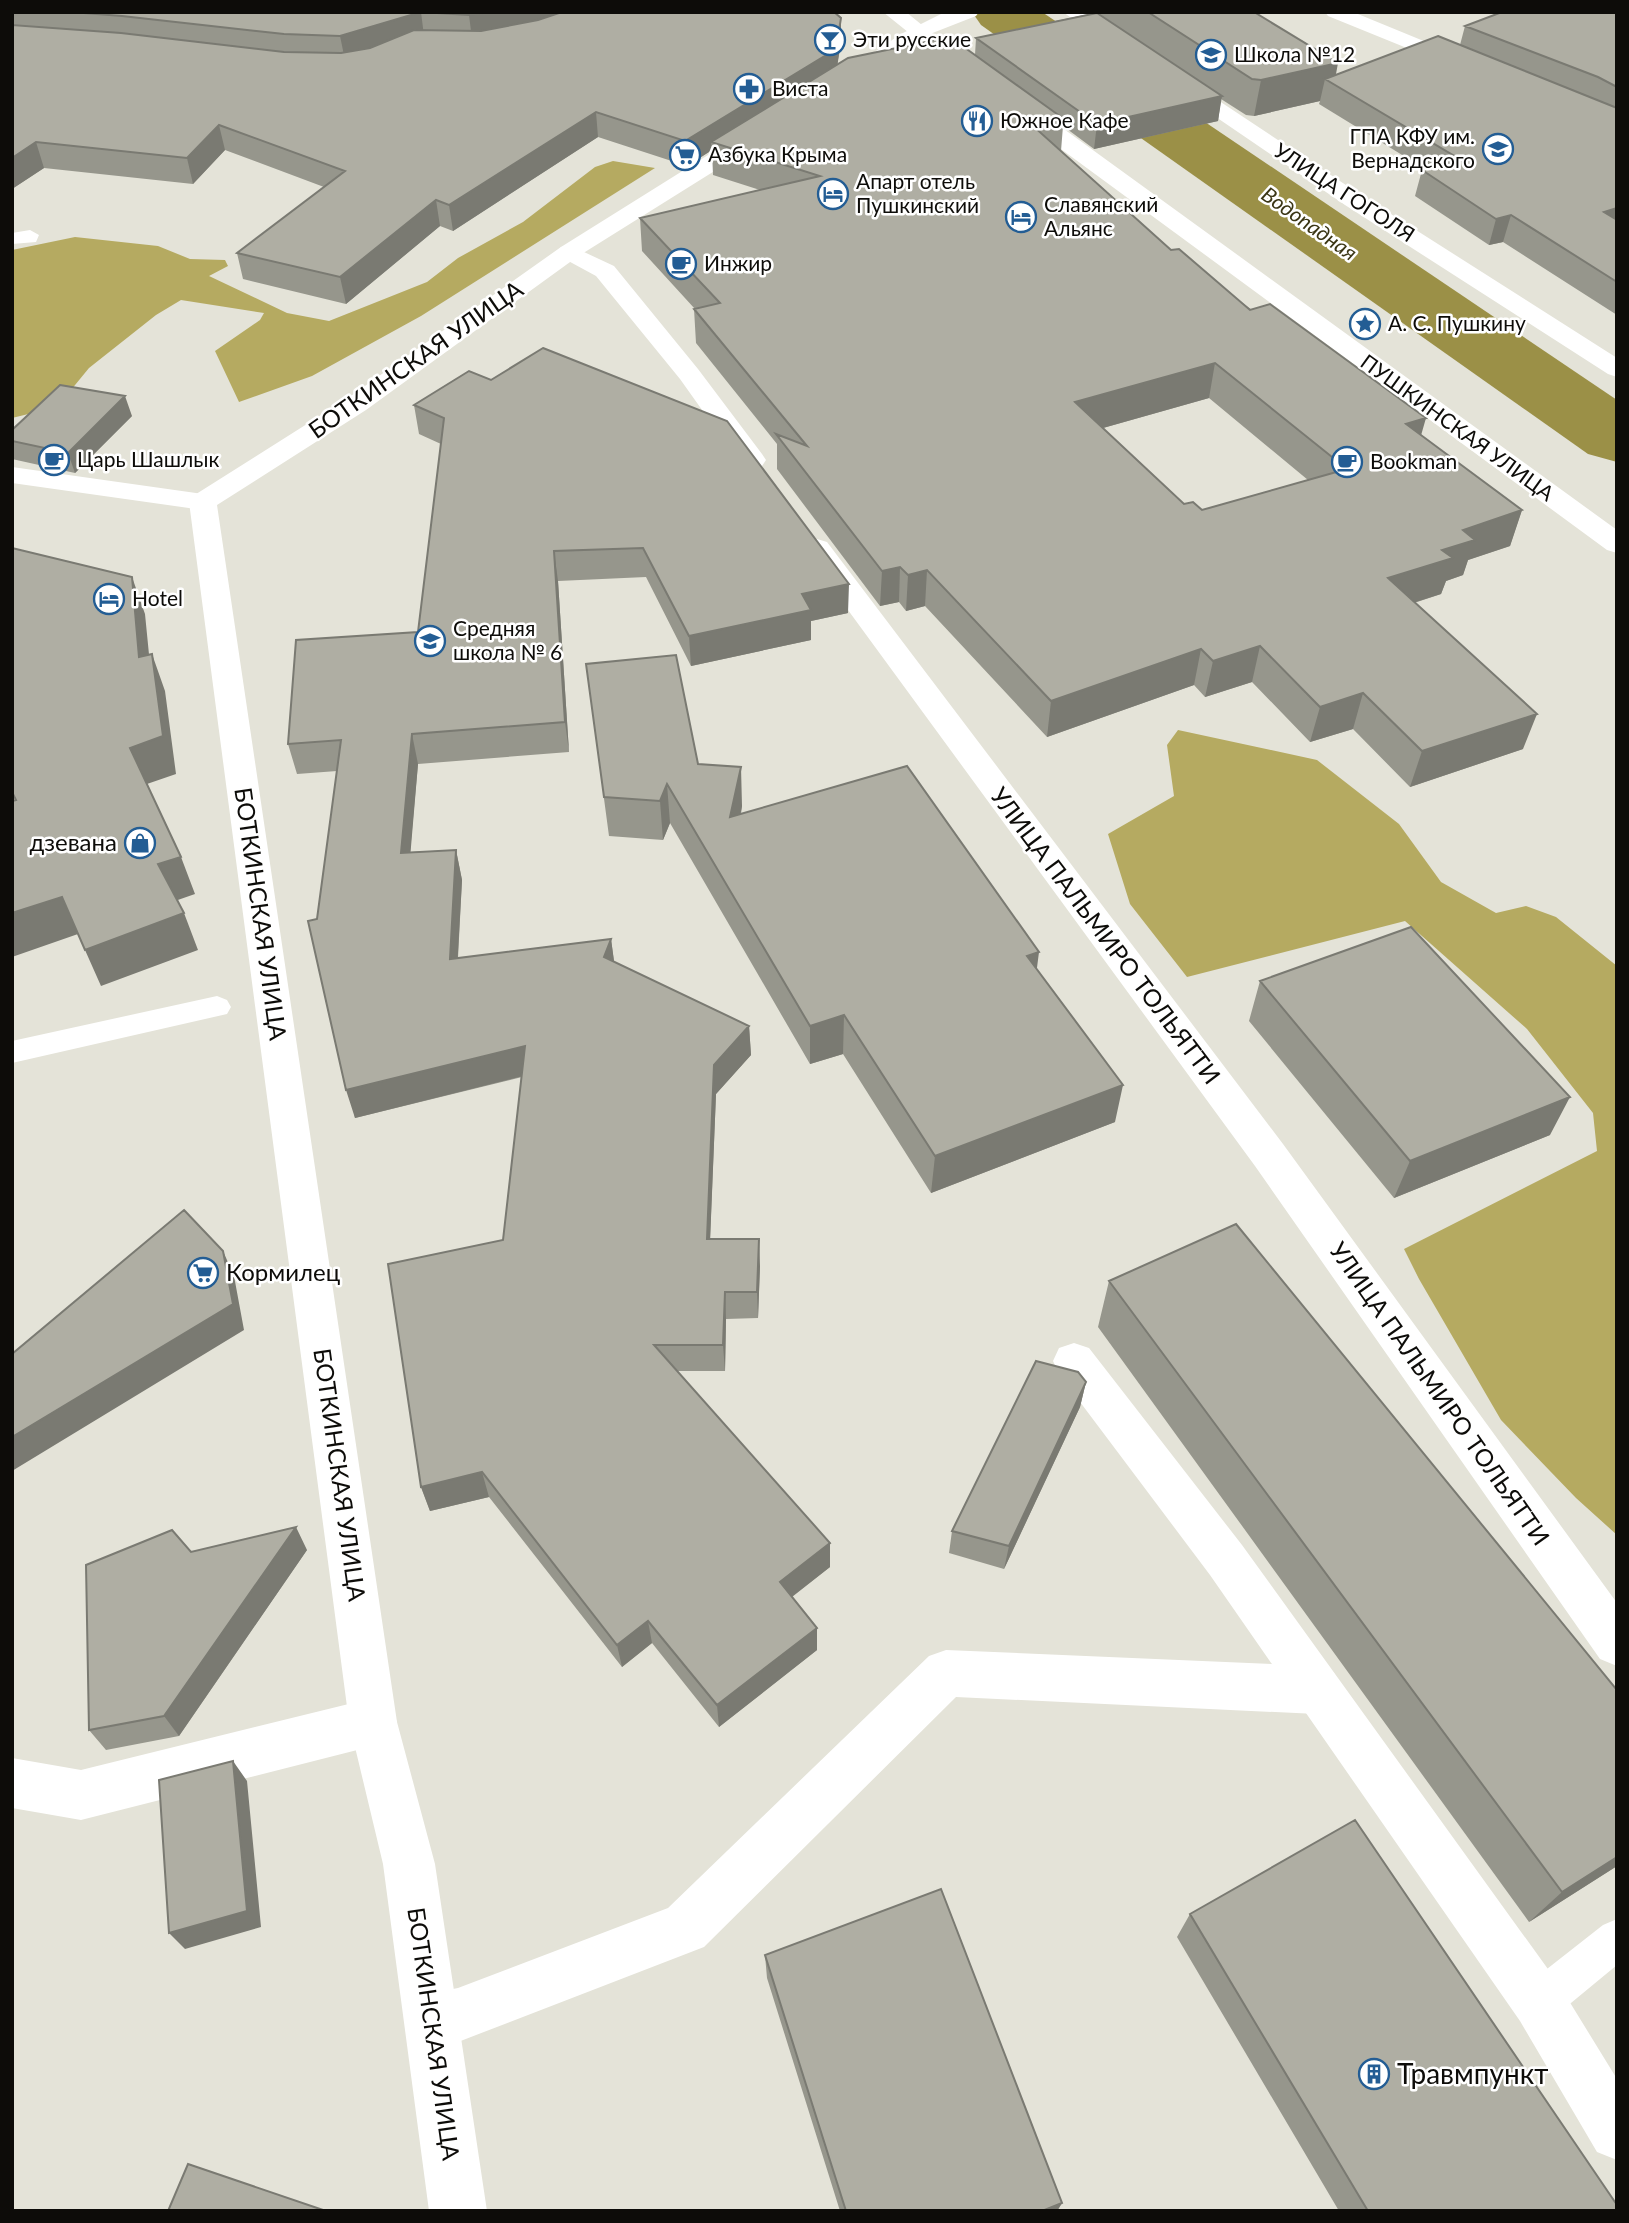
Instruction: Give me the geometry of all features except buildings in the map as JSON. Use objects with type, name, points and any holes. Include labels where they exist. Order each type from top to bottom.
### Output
[{"type":"street","points":[[1073,12],[1136,55]]},
{"type":"street","points":[[1335,12],[1481,72]]},
{"type":"street","points":[[824,93],[905,23],[962,14]]},
{"type":"street","name":"ПУШКИНСКАЯ УЛИЦА","points":[[905,23],[1617,544]]},
{"type":"street","name":"УЛИЦА ГОГОЛЯ","points":[[1159,70],[1341,192],[1617,369]]},
{"type":"street","name":"БОТКИНСКАЯ УЛИЦА","points":[[458,2211],[409,1864],[373,1722],[203,502],[357,404],[569,252],[789,114]]},
{"type":"street","name":"УЛИЦА ПАЛЬМИРО ТОЛЬЯТТИ","points":[[569,252],[605,271],[689,374],[1269,1155],[1617,1643]]},
{"type":"street","points":[[12,475],[203,502]]},
{"type":"street","points":[[1074,1361],[1226,1560],[1539,2002],[1617,2132]]},
{"type":"street","points":[[432,2020],[458,2015],[685,1928],[946,1673],[1317,1690]]},
{"type":"street","points":[[12,1783],[81,1795],[373,1722]]},
{"type":"lane","points":[[12,1052],[217,1007]]},
{"type":"lane","points":[[1539,2002],[1617,1939]]},
{"type":"shaded area","points":[[613,161],[655,168],[421,316],[312,376],[239,402],[215,351],[260,320],[264,313],[181,300],[156,315],[89,368],[57,407],[12,418],[12,250],[75,237],[158,246],[190,259],[225,260],[228,266],[209,276],[287,313],[329,321],[427,282],[458,258],[523,222],[595,167]]},
{"type":"shaded area","points":[[1178,730],[1317,760],[1399,824],[1441,882],[1496,913],[1526,906],[1556,917],[1617,966],[1617,1535],[1576,1498],[1501,1420],[1404,1249],[1597,1151],[1593,1113],[1527,1029],[1405,921],[1187,977],[1130,904],[1108,834],[1174,796],[1167,745]]},
{"type":"waterway","name":"Водопадная","points":[[1002,12],[1617,437]]},
{"type":"place","name":"Эти русские","points":[[830,40]]},
{"type":"place","name":"Школа №12","points":[[1211,55]]},
{"type":"place","name":"Виста","points":[[749,89]]},
{"type":"place","name":"Южное Кафе","points":[[977,121]]},
{"type":"place","name":"ГПА КФУ им. Вернадского","points":[[1498,149]]},
{"type":"place","name":"Азбука Крыма","points":[[685,155]]},
{"type":"place","name":"Апарт отель Пушкинский","points":[[833,194]]},
{"type":"place","name":"Славянский Альянс","points":[[1021,217]]},
{"type":"place","name":"Инжир","points":[[681,264]]},
{"type":"place","name":"А. С. Пушкину","points":[[1365,324]]},
{"type":"place","name":"Царь Шашлык","points":[[54,460]]},
{"type":"place","name":"Bookman","points":[[1347,462]]},
{"type":"place","name":"Hotel","points":[[109,599]]},
{"type":"place","name":"Средняя школа № 6","points":[[430,641]]},
{"type":"place","name":"дзевана","points":[[140,843]]},
{"type":"place","name":"Кормилец","points":[[203,1273]]},
{"type":"place","name":"Травмпункт","points":[[1374,2074]]}]
